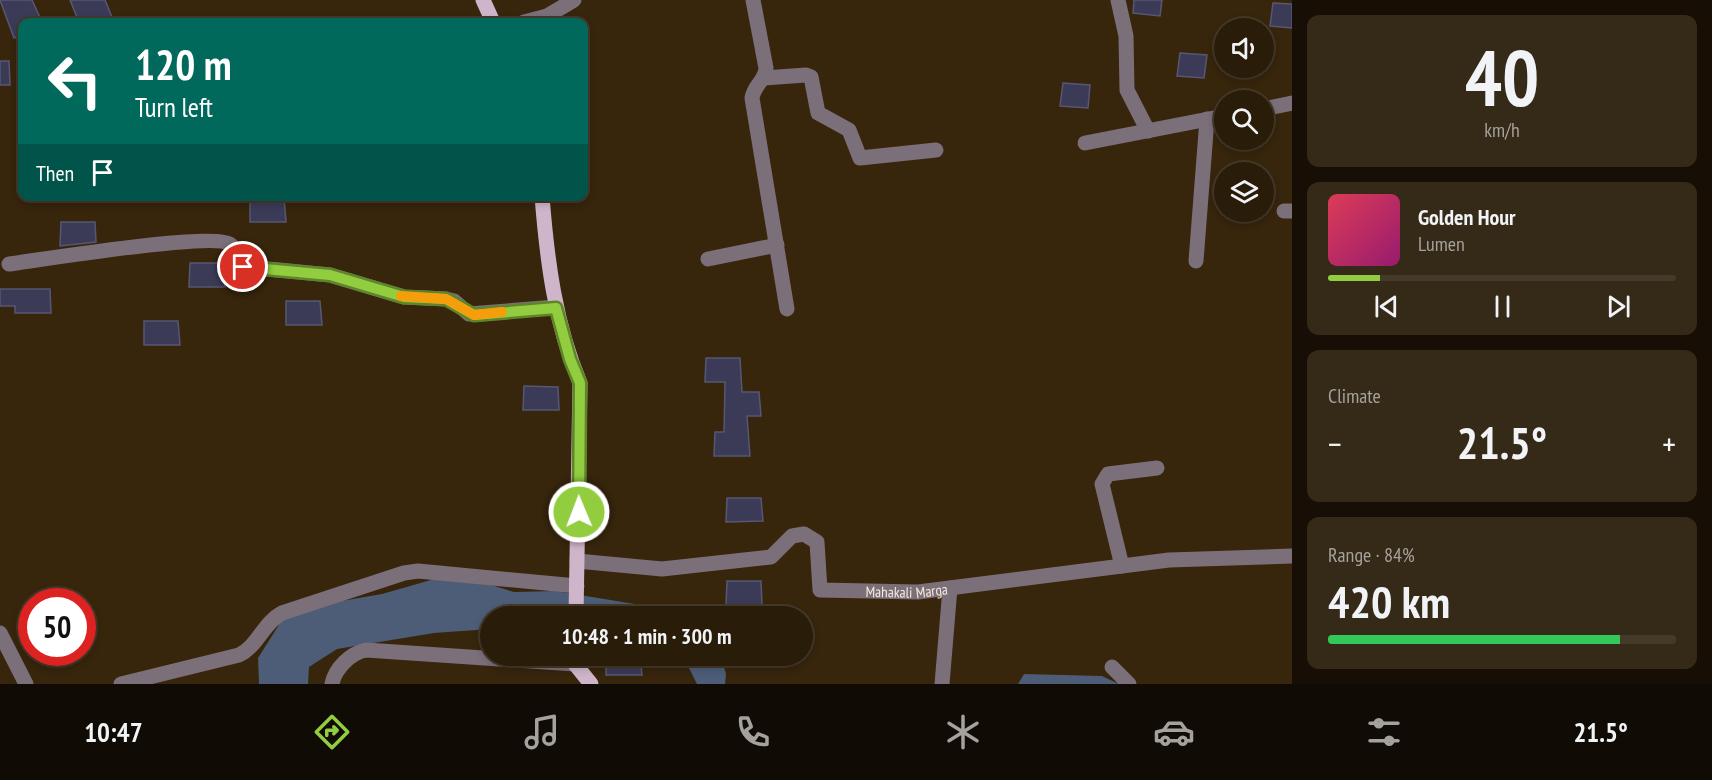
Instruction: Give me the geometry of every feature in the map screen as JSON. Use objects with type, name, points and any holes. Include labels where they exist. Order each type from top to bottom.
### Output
[{"type":"main road","points":[[483,0],[490,18]]},
{"type":"main road","points":[[543,201],[556,308],[570,359],[580,383],[576,606]]},
{"type":"main road","points":[[579,666],[591,684]]},
{"type":"street","points":[[539,18],[574,0]]},
{"type":"street","points":[[753,0],[766,68],[764,78],[755,86],[752,98],[787,309]]},
{"type":"street","points":[[1118,0],[1126,36],[1127,90],[1148,131]]},
{"type":"street","points":[[764,78],[806,75],[811,77],[818,113],[849,130],[860,158],[936,150]]},
{"type":"street","points":[[1274,107],[1292,103]]},
{"type":"street","points":[[1085,143],[1214,118]]},
{"type":"street","points":[[1196,261],[1207,119]]},
{"type":"street","points":[[9,264],[188,241],[224,240],[231,245],[234,263],[237,266],[330,275],[404,297],[446,299],[454,302],[469,314],[556,308]]},
{"type":"street","points":[[708,259],[777,246]]},
{"type":"street","points":[[1122,566],[1102,484],[1104,478],[1108,474],[1157,468]]},
{"type":"street","name":"Mahakali Marga","points":[[577,561],[662,569],[771,557],[792,536],[804,534],[817,542],[820,590],[918,592],[1169,560],[1292,556]]},
{"type":"street","points":[[122,684],[239,655],[251,646],[272,620],[282,613],[404,573],[432,571],[577,589]]},
{"type":"street","points":[[942,684],[950,588]]},
{"type":"street","points":[[0,633],[27,684]]},
{"type":"street","points":[[332,684],[335,674],[350,658],[366,650],[480,655]]},
{"type":"street","points":[[1112,667],[1129,684]]},
{"type":"water","points":[[468,578],[514,592],[555,591],[647,606],[480,606],[480,630],[434,633],[337,649],[309,667],[308,684],[259,684],[258,658],[282,620],[330,603],[382,594],[431,580]]},
{"type":"water","points":[[688,666],[724,666],[725,684],[697,684]]},
{"type":"water","points":[[1024,674],[1102,676],[1119,684],[1018,684]]},
{"type":"building","points":[[0,0],[32,0],[40,18],[18,18],[18,36],[14,38]]},
{"type":"building","points":[[70,0],[105,0],[112,18],[77,18]]},
{"type":"building","points":[[1134,0],[1162,0],[1160,16],[1133,13]]},
{"type":"building","points":[[1273,3],[1292,4],[1292,28],[1274,26],[1274,18],[1271,18]]},
{"type":"building","points":[[1180,53],[1207,55],[1204,78],[1177,76]]},
{"type":"building","points":[[0,61],[9,61],[10,85],[0,85]]},
{"type":"building","points":[[1063,83],[1090,85],[1088,108],[1060,106]]},
{"type":"building","points":[[250,201],[284,201],[286,222],[250,222]]},
{"type":"building","points":[[61,222],[95,222],[96,242],[60,246]]},
{"type":"building","points":[[190,263],[224,263],[225,287],[189,287]]},
{"type":"building","points":[[0,289],[50,289],[51,313],[15,313],[15,306],[0,306]]},
{"type":"building","points":[[286,301],[320,301],[322,325],[286,325]]},
{"type":"building","points":[[144,321],[178,321],[180,345],[144,345]]},
{"type":"building","points":[[706,358],[740,358],[742,392],[759,392],[761,416],[747,416],[750,456],[714,456],[715,432],[724,432],[725,382],[705,382]]},
{"type":"building","points":[[524,386],[558,387],[559,410],[523,410]]},
{"type":"building","points":[[727,498],[761,498],[763,521],[726,522]]},
{"type":"building","points":[[727,581],[761,581],[762,605],[726,605]]},
{"type":"building","points":[[606,666],[641,666],[642,675],[606,675]]},
{"type":"slow traffic","points":[[401,296],[446,299],[454,302],[465,312],[474,315],[502,312]]},
{"type":"route","points":[[243,267],[330,275],[404,297],[446,299],[454,302],[465,312],[474,315],[556,308],[570,359],[580,383],[579,512]]}]
